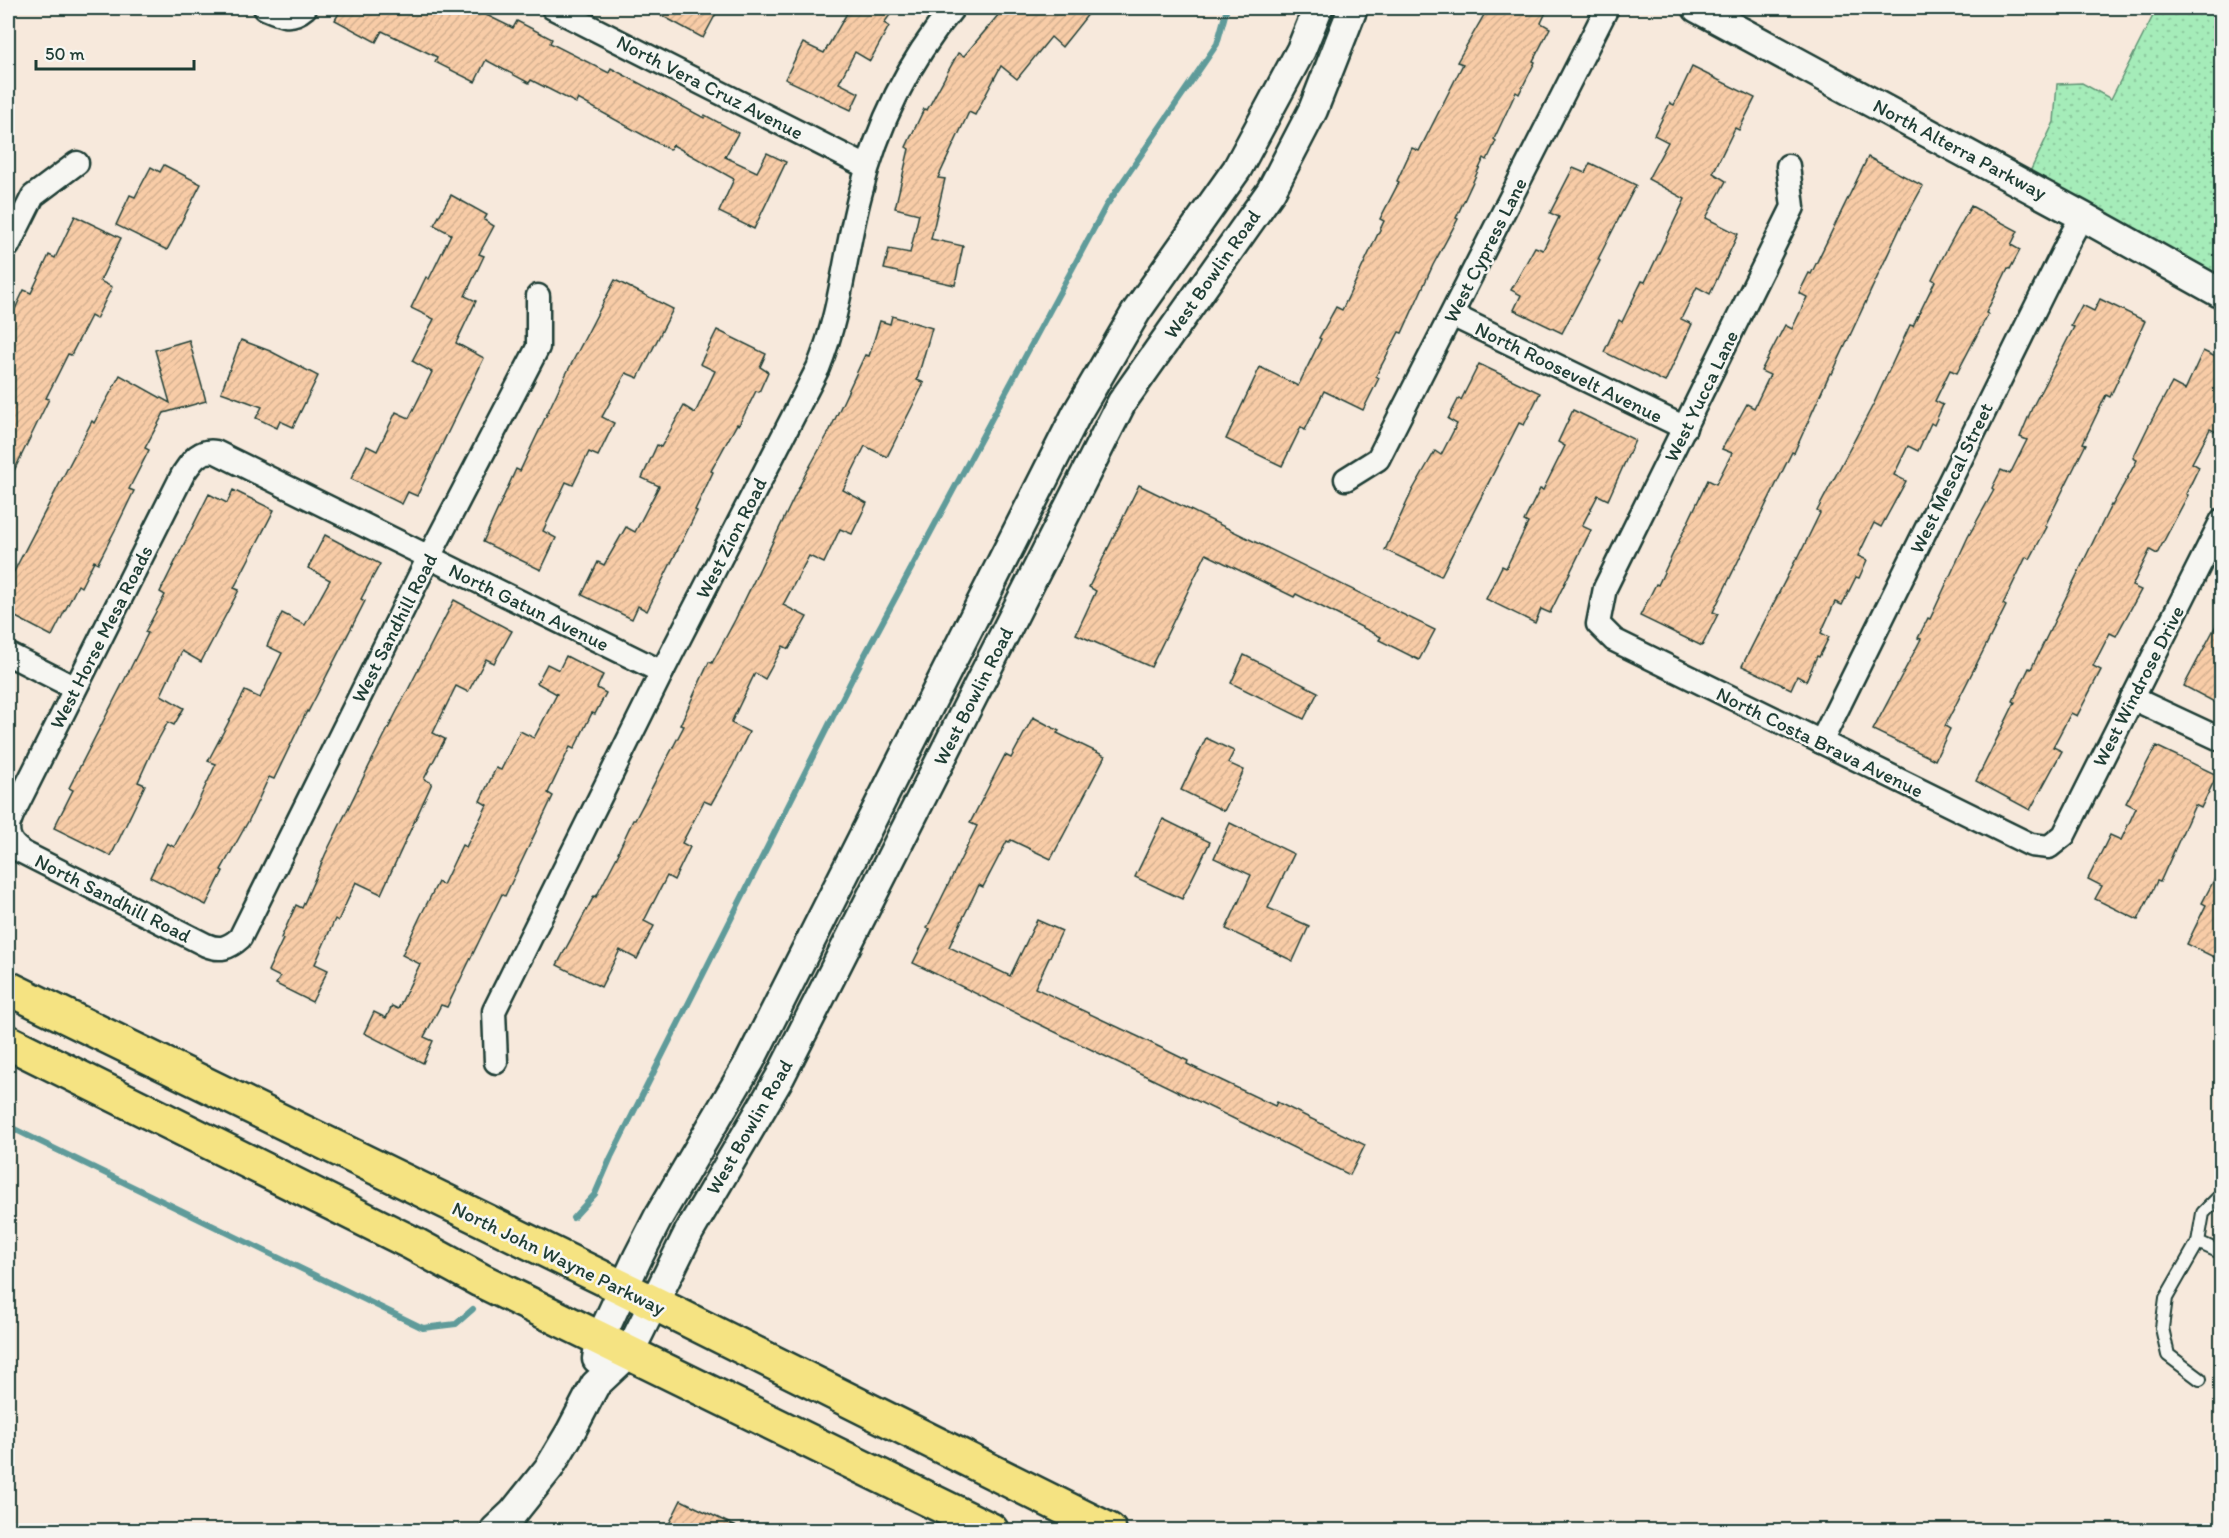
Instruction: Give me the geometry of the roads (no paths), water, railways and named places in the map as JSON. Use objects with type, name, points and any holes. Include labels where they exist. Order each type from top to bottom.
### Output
[{"type":"highway","name":"North John Wayne Parkway","points":[[8,988],[654,1304],[1109,1530]]},
{"type":"highway","points":[[8,1042],[401,1237],[480,1280],[991,1530]]},
{"type":"street","points":[[265,8],[286,16],[301,11]]},
{"type":"street","name":"North Vera Cruz Avenue","points":[[553,8],[592,16],[867,167]]},
{"type":"street","name":"West Zion Road","points":[[496,1062],[494,1011],[662,672],[818,369],[830,338],[837,310],[859,197],[882,124],[920,53],[953,8]]},
{"type":"street","name":"West Bowlin Road","points":[[595,1385],[600,1338],[659,1216],[750,1061],[1077,413],[1136,312],[1237,169],[1301,50],[1318,8]]},
{"type":"street","name":"West Bowlin Road","points":[[495,1530],[513,1513],[549,1468],[595,1385],[629,1353],[689,1232],[780,1077],[1122,402],[1271,191],[1313,110],[1353,8]]},
{"type":"street","name":"West Cypress Lane","points":[[1346,479],[1378,459],[1607,8]]},
{"type":"street","name":"North Alterra Parkway","points":[[1697,8],[2222,294]]},
{"type":"street","points":[[8,246],[33,196],[77,163]]},
{"type":"street","name":"West Yucca Lane","points":[[1598,624],[1605,588],[1686,428],[1793,207],[1788,166]]},
{"type":"street","name":"West Mescal Street","points":[[1821,742],[2082,216]]},
{"type":"street","name":"West Sandhill Road","points":[[224,949],[240,938],[429,557],[538,347],[538,296]]},
{"type":"street","name":"North Roosevelt Avenue","points":[[1452,315],[1686,428]]},
{"type":"street","name":"North Gatun Avenue","points":[[201,453],[216,452],[662,672]]},
{"type":"street","name":"West Horse Mesa Roads","points":[[8,837],[12,814],[75,688],[183,474],[192,460],[201,453]]},
{"type":"street","name":"West Windrose Drive","points":[[2049,847],[2064,835],[2222,520]]},
{"type":"street","name":"North Costa Brava Avenue","points":[[1598,624],[1614,640],[2031,845],[2049,847]]},
{"type":"street","points":[[8,654],[75,688]]},
{"type":"street","points":[[2132,698],[2222,740]]},
{"type":"street","name":"North Sandhill Road","points":[[8,837],[13,845],[22,852],[206,945],[224,949]]},
{"type":"lane","points":[[2200,1379],[2168,1355],[2162,1328],[2166,1298],[2198,1242],[2203,1212],[2222,1194]]},
{"type":"lane","points":[[2198,1242],[2222,1253]]},
{"type":"waterway","points":[[573,1218],[595,1194],[611,1157],[854,675],[1106,206],[1217,44],[1227,8]]},
{"type":"waterway","points":[[8,1126],[423,1328],[456,1324],[473,1309]]}]
